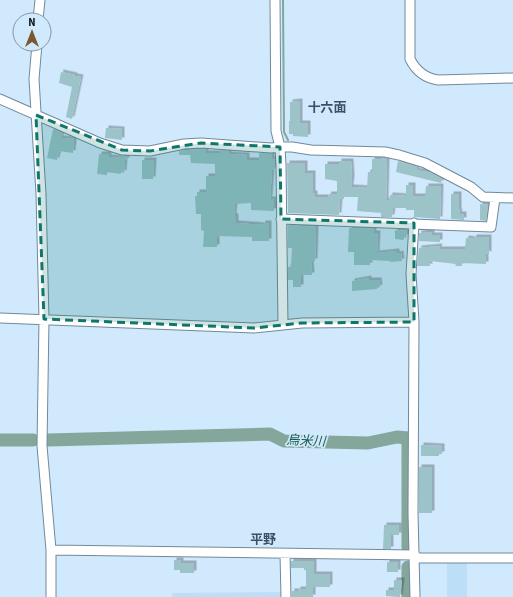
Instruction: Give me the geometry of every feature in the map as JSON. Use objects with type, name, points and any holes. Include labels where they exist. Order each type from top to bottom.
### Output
[{"type":"street","points":[[39,12],[40,0]]},
{"type":"street","points":[[274,0],[276,131],[280,147],[281,165],[283,324]]},
{"type":"street","points":[[410,0],[410,59],[413,65],[423,75],[430,79],[438,80],[513,78]]},
{"type":"street","points":[[36,52],[34,79],[41,194],[44,319],[42,446],[51,550],[51,597]]},
{"type":"street","points":[[0,98],[100,143],[122,150],[150,152],[184,144],[201,143],[271,148],[292,147],[311,150],[385,152],[425,163],[471,187],[484,197],[513,198]]},
{"type":"street","points":[[281,219],[491,227],[494,198]]},
{"type":"street","points":[[414,224],[411,274],[414,322],[413,513],[415,597]]},
{"type":"street","points":[[0,318],[254,328],[302,323],[414,322]]},
{"type":"street","points":[[51,550],[513,558]]},
{"type":"street","points":[[285,554],[286,597]]},
{"type":"highlighted area","points":[[36,115],[122,150],[150,151],[201,143],[280,147],[281,219],[414,223],[414,322],[302,323],[254,328],[44,319]]},
{"type":"shaded area","points":[[447,560],[467,560],[467,597],[447,597]]},
{"type":"shaded area","points":[[282,592],[282,597],[172,597],[172,593]]},
{"type":"building","points":[[61,72],[81,77],[72,119],[66,117],[72,87],[59,83]]},
{"type":"building","points":[[300,101],[300,123],[308,123],[308,137],[293,136],[293,134],[289,134],[290,102]]},
{"type":"building","points":[[106,128],[122,129],[122,140],[105,138]]},
{"type":"building","points":[[53,129],[62,133],[61,138],[74,139],[73,153],[59,151],[57,160],[47,158]]},
{"type":"building","points":[[199,149],[206,150],[206,153],[220,153],[220,150],[229,151],[229,154],[247,155],[247,160],[259,160],[259,153],[272,154],[272,159],[275,159],[275,169],[272,170],[270,199],[274,199],[274,211],[251,210],[251,203],[235,204],[234,216],[236,216],[236,223],[263,225],[263,223],[269,223],[269,241],[252,241],[252,237],[217,236],[217,247],[203,247],[204,231],[201,230],[201,214],[196,214],[195,196],[197,196],[197,192],[206,192],[206,176],[215,176],[215,164],[191,163],[190,155],[179,155],[179,151]]},
{"type":"building","points":[[99,154],[109,154],[109,157],[121,158],[121,156],[127,156],[127,160],[125,160],[124,173],[107,172],[107,175],[97,174]]},
{"type":"building","points":[[372,159],[387,159],[386,200],[389,201],[390,195],[406,196],[406,185],[413,185],[413,196],[425,196],[426,186],[441,186],[440,219],[414,217],[414,210],[406,210],[406,208],[393,208],[392,217],[381,217],[381,213],[357,211],[358,197],[344,197],[344,199],[340,199],[339,215],[288,213],[287,163],[305,163],[305,173],[313,173],[313,193],[315,193],[315,197],[328,197],[329,194],[337,194],[337,181],[325,179],[325,164],[339,164],[339,161],[351,161],[351,187],[367,188],[368,172],[372,172]]},
{"type":"building","points":[[142,160],[154,160],[153,179],[142,179]]},
{"type":"building","points":[[398,161],[417,167],[416,170],[432,173],[442,179],[441,183],[396,172]]},
{"type":"building","points":[[451,194],[459,194],[459,209],[460,214],[464,214],[464,220],[451,219]]},
{"type":"building","points":[[480,204],[488,205],[486,221],[480,220]]},
{"type":"building","points":[[288,225],[316,227],[315,261],[311,261],[312,275],[301,275],[301,287],[293,287],[293,280],[288,280],[288,267],[291,267],[292,248],[288,248]]},
{"type":"building","points":[[349,228],[374,229],[374,233],[378,233],[377,253],[397,251],[397,254],[401,253],[402,261],[390,262],[370,260],[370,265],[354,265],[354,252],[348,252]]},
{"type":"building","points":[[395,230],[407,231],[404,240],[395,239]]},
{"type":"building","points":[[432,232],[432,235],[440,235],[440,242],[419,241],[419,233]]},
{"type":"building","points":[[474,237],[489,237],[489,254],[486,253],[486,264],[462,263],[462,266],[455,266],[456,264],[430,261],[430,266],[417,266],[419,248],[440,246],[439,249],[465,249],[466,238],[474,239]]},
{"type":"building","points":[[369,278],[369,280],[379,280],[380,287],[377,289],[352,291],[352,281]]},
{"type":"building","points":[[421,445],[442,446],[442,454],[439,454],[439,456],[421,456]]},
{"type":"building","points":[[419,467],[432,467],[432,513],[419,513]]},
{"type":"building","points":[[384,525],[399,525],[399,535],[391,535],[391,549],[383,549]]},
{"type":"building","points":[[174,560],[181,560],[181,563],[194,563],[194,573],[180,573],[180,570],[174,570]]},
{"type":"building","points":[[291,561],[314,561],[314,574],[330,574],[330,587],[313,587],[313,597],[292,597],[292,591],[306,589],[306,570],[304,570],[304,568],[291,568]]},
{"type":"building","points":[[387,562],[398,562],[398,572],[387,572]]},
{"type":"building","points":[[394,580],[402,580],[400,597],[386,596],[386,590],[394,590]]},
{"type":"waterway","points":[[283,0],[284,132],[288,140]]},
{"type":"waterway","name":"烏米川","points":[[48,440],[270,434],[284,441],[368,443],[397,437],[408,438],[408,547]]},
{"type":"waterway","name":"烏米川","points":[[0,440],[33,440]]},
{"type":"waterway","name":"烏米川","points":[[408,567],[408,597]]},
{"type":"district","name":"十六面","points":[[327,108]]},
{"type":"district","name":"平野","points":[[263,540]]}]
